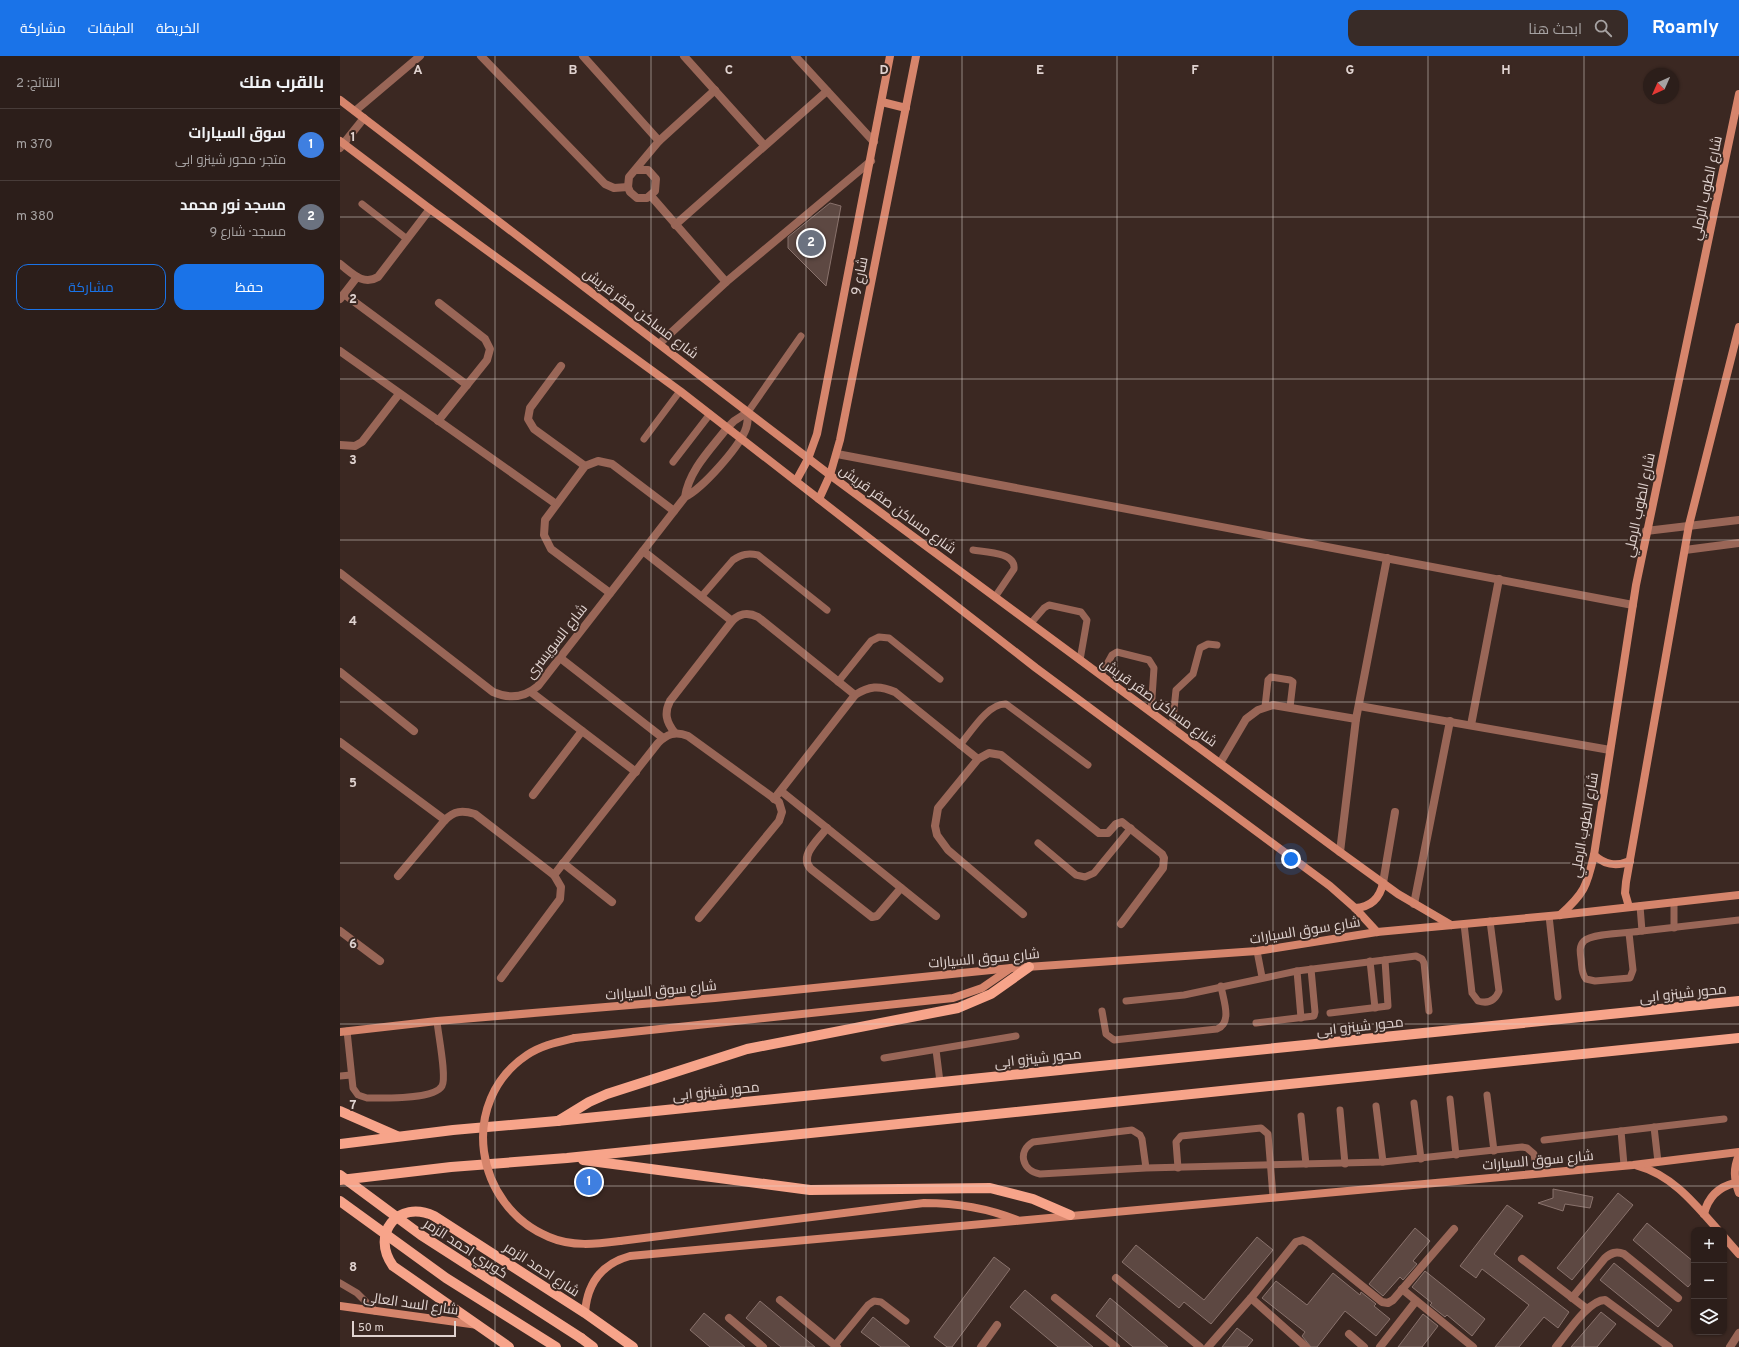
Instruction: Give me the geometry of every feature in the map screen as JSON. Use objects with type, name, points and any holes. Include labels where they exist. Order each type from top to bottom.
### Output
[{"type":"main road","points":[[557,1121],[583,1105],[607,1094],[747,1049],[958,1008],[991,994],[1029,967]]},
{"type":"main road","name":"محور شينزو ابى","points":[[340,1144],[1739,1001]]},
{"type":"main road","points":[[340,1180],[451,1167],[567,1158],[1739,1038]]},
{"type":"main road","points":[[340,1111],[399,1137]]},
{"type":"main road","points":[[567,1158],[810,1190],[832,1191],[990,1188],[1033,1199],[1070,1215]]},
{"type":"main road","name":"كوبري احمد الزمر","points":[[340,1175],[421,1235],[593,1347]]},
{"type":"main road","points":[[340,1201],[446,1278],[556,1347]]},
{"type":"main road","name":"شارع احمد الزمر","points":[[478,1325],[400,1272],[387,1258],[384,1250],[384,1240],[389,1227],[398,1216],[407,1212],[426,1212],[434,1216],[585,1313],[632,1347]]},
{"type":"main road","points":[[478,1325],[509,1347]]},
{"type":"street","points":[[355,111],[420,56]]},
{"type":"street","points":[[481,56],[605,184],[614,188],[628,187]]},
{"type":"street","points":[[584,56],[659,141]]},
{"type":"street","points":[[684,56],[764,145]]},
{"type":"street","points":[[795,56],[874,142]]},
{"type":"street","name":"شارع 9","points":[[796,481],[808,459],[817,434],[890,56]]},
{"type":"street","name":"شارع 9","points":[[819,499],[830,475],[837,454],[916,56]]},
{"type":"street","points":[[636,170],[642,169],[653,174],[657,185],[651,196],[642,199],[637,198],[630,192],[628,187],[629,177],[659,141],[715,90]]},
{"type":"street","points":[[675,225],[827,91]]},
{"type":"street","name":"شارع الطوب الرملي","points":[[1560,915],[1580,896],[1586,887],[1594,855],[1646,531],[1739,94]]},
{"type":"street","name":"شارع مساكن صقر قريش","points":[[340,100],[660,343],[808,459],[1340,852],[1414,904],[1451,925]]},
{"type":"street","points":[[882,102],[906,108]]},
{"type":"street","points":[[364,118],[341,145],[680,391],[1036,668],[1330,886],[1355,908],[1377,932]]},
{"type":"street","points":[[660,343],[726,282],[870,161]]},
{"type":"street","points":[[651,196],[726,282]]},
{"type":"street","points":[[340,264],[357,277],[364,280],[378,277],[430,210]]},
{"type":"street","points":[[357,277],[342,297],[467,385]]},
{"type":"street","points":[[438,303],[488,344],[490,349],[487,360],[438,421]]},
{"type":"street","points":[[1629,907],[1625,888],[1689,525],[1739,328]]},
{"type":"street","points":[[340,351],[556,504]]},
{"type":"street","points":[[561,366],[530,408],[528,419],[534,429],[585,466]]},
{"type":"street","points":[[340,445],[354,446],[369,436],[399,394]]},
{"type":"street","name":"شارع السويسرى","points":[[685,497],[688,483],[693,473],[727,428],[734,421],[748,412]]},
{"type":"street","name":"شارع السويسرى","points":[[340,573],[493,692],[502,696],[512,697],[531,692],[538,686],[559,657],[685,497],[706,482],[741,438],[747,426],[748,412]]},
{"type":"street","points":[[837,454],[1633,605]]},
{"type":"street","points":[[610,593],[551,549],[546,543],[544,535],[545,520],[585,466],[598,461],[612,464],[674,511]]},
{"type":"street","points":[[1646,531],[1739,520]]},
{"type":"street","points":[[1685,550],[1739,543]]},
{"type":"street","points":[[643,551],[732,621]]},
{"type":"street","points":[[1340,852],[1356,719],[1387,558]]},
{"type":"street","points":[[1470,725],[1499,579]]},
{"type":"street","points":[[674,733],[666,718],[666,709],[670,700],[732,621],[737,616],[744,613],[758,617],[855,695]]},
{"type":"street","points":[[559,657],[663,738]]},
{"type":"street","points":[[340,672],[414,731]]},
{"type":"street","points":[[774,799],[855,695],[864,689],[874,686],[885,687],[895,692],[978,759]]},
{"type":"street","points":[[531,692],[636,772]]},
{"type":"street","points":[[1220,763],[1246,719],[1251,714],[1265,707],[1273,705],[1290,707],[1356,719]]},
{"type":"street","points":[[1359,706],[1610,750]]},
{"type":"street","points":[[1414,904],[1450,721]]},
{"type":"street","points":[[533,795],[582,731]]},
{"type":"street","points":[[554,875],[663,738],[674,733],[688,736],[774,799],[781,806],[781,817],[699,918]]},
{"type":"street","points":[[340,742],[444,820]]},
{"type":"street","points":[[1022,914],[948,850],[937,835],[936,817],[938,808],[978,759],[989,753],[1001,755],[1099,833],[1108,833],[1119,822],[1125,823],[1159,850],[1164,858],[1163,868],[1121,924]]},
{"type":"street","points":[[781,791],[936,916]]},
{"type":"street","points":[[398,876],[444,820],[451,814],[458,811],[467,811],[475,814],[554,875],[561,887],[560,899],[501,978]]},
{"type":"street","points":[[1355,908],[1362,908],[1374,902],[1382,890],[1396,812]]},
{"type":"street","points":[[827,828],[807,854],[806,863],[811,869],[872,917],[877,916],[901,888]]},
{"type":"street","points":[[1594,855],[1605,863],[1611,865],[1618,865],[1630,861]]},
{"type":"street","points":[[563,863],[612,902]]},
{"type":"street","name":"شارع سوق السيارات","points":[[344,1032],[437,1022],[715,998],[1011,968],[1257,951],[1377,932],[1560,915],[1739,895]]},
{"type":"street","points":[[340,931],[380,961]]},
{"type":"street","points":[[1011,968],[982,988],[953,998],[576,1038],[543,1046],[526,1055],[512,1067],[500,1082],[491,1098],[485,1116],[483,1153],[487,1171],[494,1188],[517,1218],[549,1238],[567,1243],[586,1244],[620,1241],[924,1203],[969,1206],[1001,1214],[1019,1221]]},
{"type":"street","points":[[1739,1153],[1734,1166],[1735,1183],[1739,1193]]},
{"type":"street","name":"شارع سوق السيارات","points":[[585,1313],[588,1294],[596,1277],[611,1263],[630,1256],[1633,1165],[1739,1153]]},
{"type":"street","points":[[1633,1165],[1660,1174],[1685,1194],[1715,1227]]},
{"type":"street","points":[[1704,1214],[1711,1197],[1717,1191],[1735,1183]]},
{"type":"street","points":[[1208,1347],[1251,1298],[1293,1244],[1303,1240],[1309,1243],[1382,1302],[1391,1302],[1454,1229]]},
{"type":"street","points":[[1727,1240],[1739,1254]]},
{"type":"street","points":[[1572,1298],[1609,1254],[1619,1252],[1624,1254],[1678,1298]]},
{"type":"street","points":[[1522,1259],[1587,1309]]},
{"type":"street","points":[[1116,1278],[1200,1347]]},
{"type":"street","points":[[1402,1289],[1473,1347]]},
{"type":"street","points":[[1055,1298],[1116,1347]]},
{"type":"street","points":[[1251,1298],[1306,1347]]},
{"type":"street","points":[[780,1300],[836,1346]]},
{"type":"street","points":[[1556,1347],[1587,1309],[1594,1302],[1600,1300],[1610,1302],[1670,1347]]},
{"type":"street","points":[[1380,1347],[1416,1301]]},
{"type":"street","name":"شارع السد العالى","points":[[340,1306],[478,1325]]},
{"type":"street","points":[[729,1318],[763,1347]]},
{"type":"street","points":[[981,1347],[998,1325]]},
{"type":"street","points":[[1730,1347],[1739,1333]]},
{"type":"street","points":[[1349,1334],[1364,1347]]},
{"type":"lane","points":[[362,204],[407,240]]},
{"type":"lane","points":[[748,412],[801,336]]},
{"type":"lane","points":[[644,439],[680,391]]},
{"type":"lane","points":[[673,462],[710,414]]},
{"type":"lane","points":[[973,550],[1009,557],[1014,562],[1014,569],[995,597]]},
{"type":"lane","points":[[701,598],[734,560],[739,556],[752,553],[758,555],[827,610]]},
{"type":"lane","points":[[1031,623],[1044,608],[1049,605],[1081,612],[1087,620],[1080,660]]},
{"type":"lane","points":[[838,682],[871,641],[879,637],[889,638],[940,679]]},
{"type":"lane","points":[[1172,728],[1177,687],[1193,674],[1200,648],[1208,644],[1217,645]]},
{"type":"lane","points":[[1101,675],[1112,655],[1117,652],[1149,660],[1154,668],[1151,712]]},
{"type":"lane","points":[[1265,707],[1268,680],[1271,677],[1290,680],[1293,682],[1290,707]]},
{"type":"lane","points":[[960,745],[990,708],[1000,703],[1006,704],[1088,765]]},
{"type":"lane","points":[[1038,843],[1076,875],[1085,877],[1094,873],[1131,828]]},
{"type":"lane","points":[[1674,902],[1674,928]]},
{"type":"lane","points":[[1640,906],[1642,931]]},
{"type":"lane","points":[[1549,916],[1558,997]]},
{"type":"lane","points":[[1629,933],[1633,970],[1630,978],[1590,981],[1583,976],[1580,952],[1584,941],[1591,937],[1739,920]]},
{"type":"lane","points":[[1464,924],[1472,993],[1478,1001],[1489,1002],[1494,1000],[1499,991],[1490,921]]},
{"type":"lane","points":[[1257,951],[1262,977]]},
{"type":"lane","points":[[1126,1001],[1161,999],[1297,971],[1416,956],[1422,960],[1429,1011]]},
{"type":"lane","points":[[1330,1013],[1386,1007],[1389,1004],[1385,960]]},
{"type":"lane","points":[[1370,961],[1375,1008]]},
{"type":"lane","points":[[1256,1023],[1312,1017],[1315,1014],[1311,969]]},
{"type":"lane","points":[[1297,971],[1301,1018]]},
{"type":"lane","points":[[1102,1011],[1106,1034],[1114,1040],[1217,1029],[1223,1026],[1226,1020],[1221,986]]},
{"type":"lane","points":[[344,1032],[353,1088],[363,1098],[434,1093],[438,1090],[443,1081],[437,1022]]},
{"type":"lane","points":[[884,1058],[1016,1036]]},
{"type":"lane","points":[[936,1050],[940,1082]]},
{"type":"lane","points":[[340,1076],[351,1075]]},
{"type":"lane","points":[[1488,1095],[1494,1151]]},
{"type":"lane","points":[[1450,1099],[1456,1155]]},
{"type":"lane","points":[[1414,1102],[1421,1159]]},
{"type":"lane","points":[[1376,1106],[1383,1162]]},
{"type":"lane","points":[[1340,1110],[1345,1164]]},
{"type":"lane","points":[[1302,1116],[1306,1164]]},
{"type":"lane","points":[[1544,1140],[1724,1119]]},
{"type":"lane","points":[[1178,1168],[1176,1142],[1181,1136],[1257,1128],[1264,1129],[1268,1134],[1273,1197]]},
{"type":"lane","points":[[1654,1128],[1658,1162]]},
{"type":"lane","points":[[1146,1168],[1142,1139],[1140,1135],[1132,1130],[1033,1142],[1025,1148],[1023,1158],[1026,1168],[1040,1174],[1146,1168],[1383,1162],[1527,1148],[1534,1154],[1537,1173]]},
{"type":"lane","points":[[1621,1131],[1624,1165]]},
{"type":"lane","points":[[340,1283],[357,1293],[375,1311]]},
{"type":"lane","points":[[836,1346],[868,1305],[874,1301],[881,1302],[906,1321]]},
{"type":"building","points":[[830,203],[841,206],[826,286],[788,248],[788,237]]},
{"type":"building","points":[[1553,1189],[1593,1197],[1590,1208],[1565,1204],[1563,1211],[1538,1203],[1553,1198]]},
{"type":"building","points":[[1618,1193],[1633,1205],[1572,1280],[1557,1268]]},
{"type":"building","points":[[1507,1205],[1523,1216],[1494,1254],[1569,1312],[1558,1328],[1544,1317],[1519,1347],[1495,1347],[1529,1305],[1482,1269],[1476,1278],[1460,1266]]},
{"type":"building","points":[[1647,1223],[1691,1260],[1691,1284],[1688,1287],[1633,1240]]},
{"type":"building","points":[[1415,1228],[1430,1241],[1413,1261],[1417,1264],[1403,1280],[1400,1277],[1383,1296],[1369,1284]]},
{"type":"building","points":[[1257,1237],[1273,1250],[1211,1324],[1184,1302],[1179,1308],[1122,1262],[1136,1245],[1204,1300]]},
{"type":"building","points":[[994,1257],[1010,1269],[952,1347],[947,1347],[934,1337]]},
{"type":"building","points":[[1614,1263],[1672,1310],[1658,1327],[1600,1280]]},
{"type":"building","points":[[1425,1271],[1485,1319],[1472,1336],[1447,1315],[1445,1317],[1430,1305],[1432,1303],[1412,1287]]},
{"type":"building","points":[[1333,1273],[1360,1295],[1361,1292],[1376,1304],[1374,1306],[1390,1319],[1376,1336],[1345,1311],[1317,1347],[1311,1347],[1302,1336],[1305,1332],[1262,1298],[1276,1281],[1307,1305]]},
{"type":"building","points":[[1025,1290],[1093,1347],[1058,1347],[1010,1307]]},
{"type":"building","points":[[1110,1298],[1168,1347],[1133,1347],[1096,1316]]},
{"type":"building","points":[[760,1301],[815,1347],[781,1347],[746,1318]]},
{"type":"building","points":[[1601,1312],[1616,1324],[1597,1347],[1571,1347]]},
{"type":"building","points":[[704,1313],[745,1347],[710,1347],[690,1330]]},
{"type":"building","points":[[1423,1314],[1438,1326],[1422,1347],[1398,1347]]},
{"type":"building","points":[[873,1317],[910,1347],[881,1347],[861,1332]]},
{"type":"building","points":[[1237,1328],[1253,1340],[1247,1347],[1222,1347]]},
{"type":"place","name":"مسجد نور محمد","points":[[811,243]]},
{"type":"place","name":"سوق السيارات","points":[[589,1182]]}]
